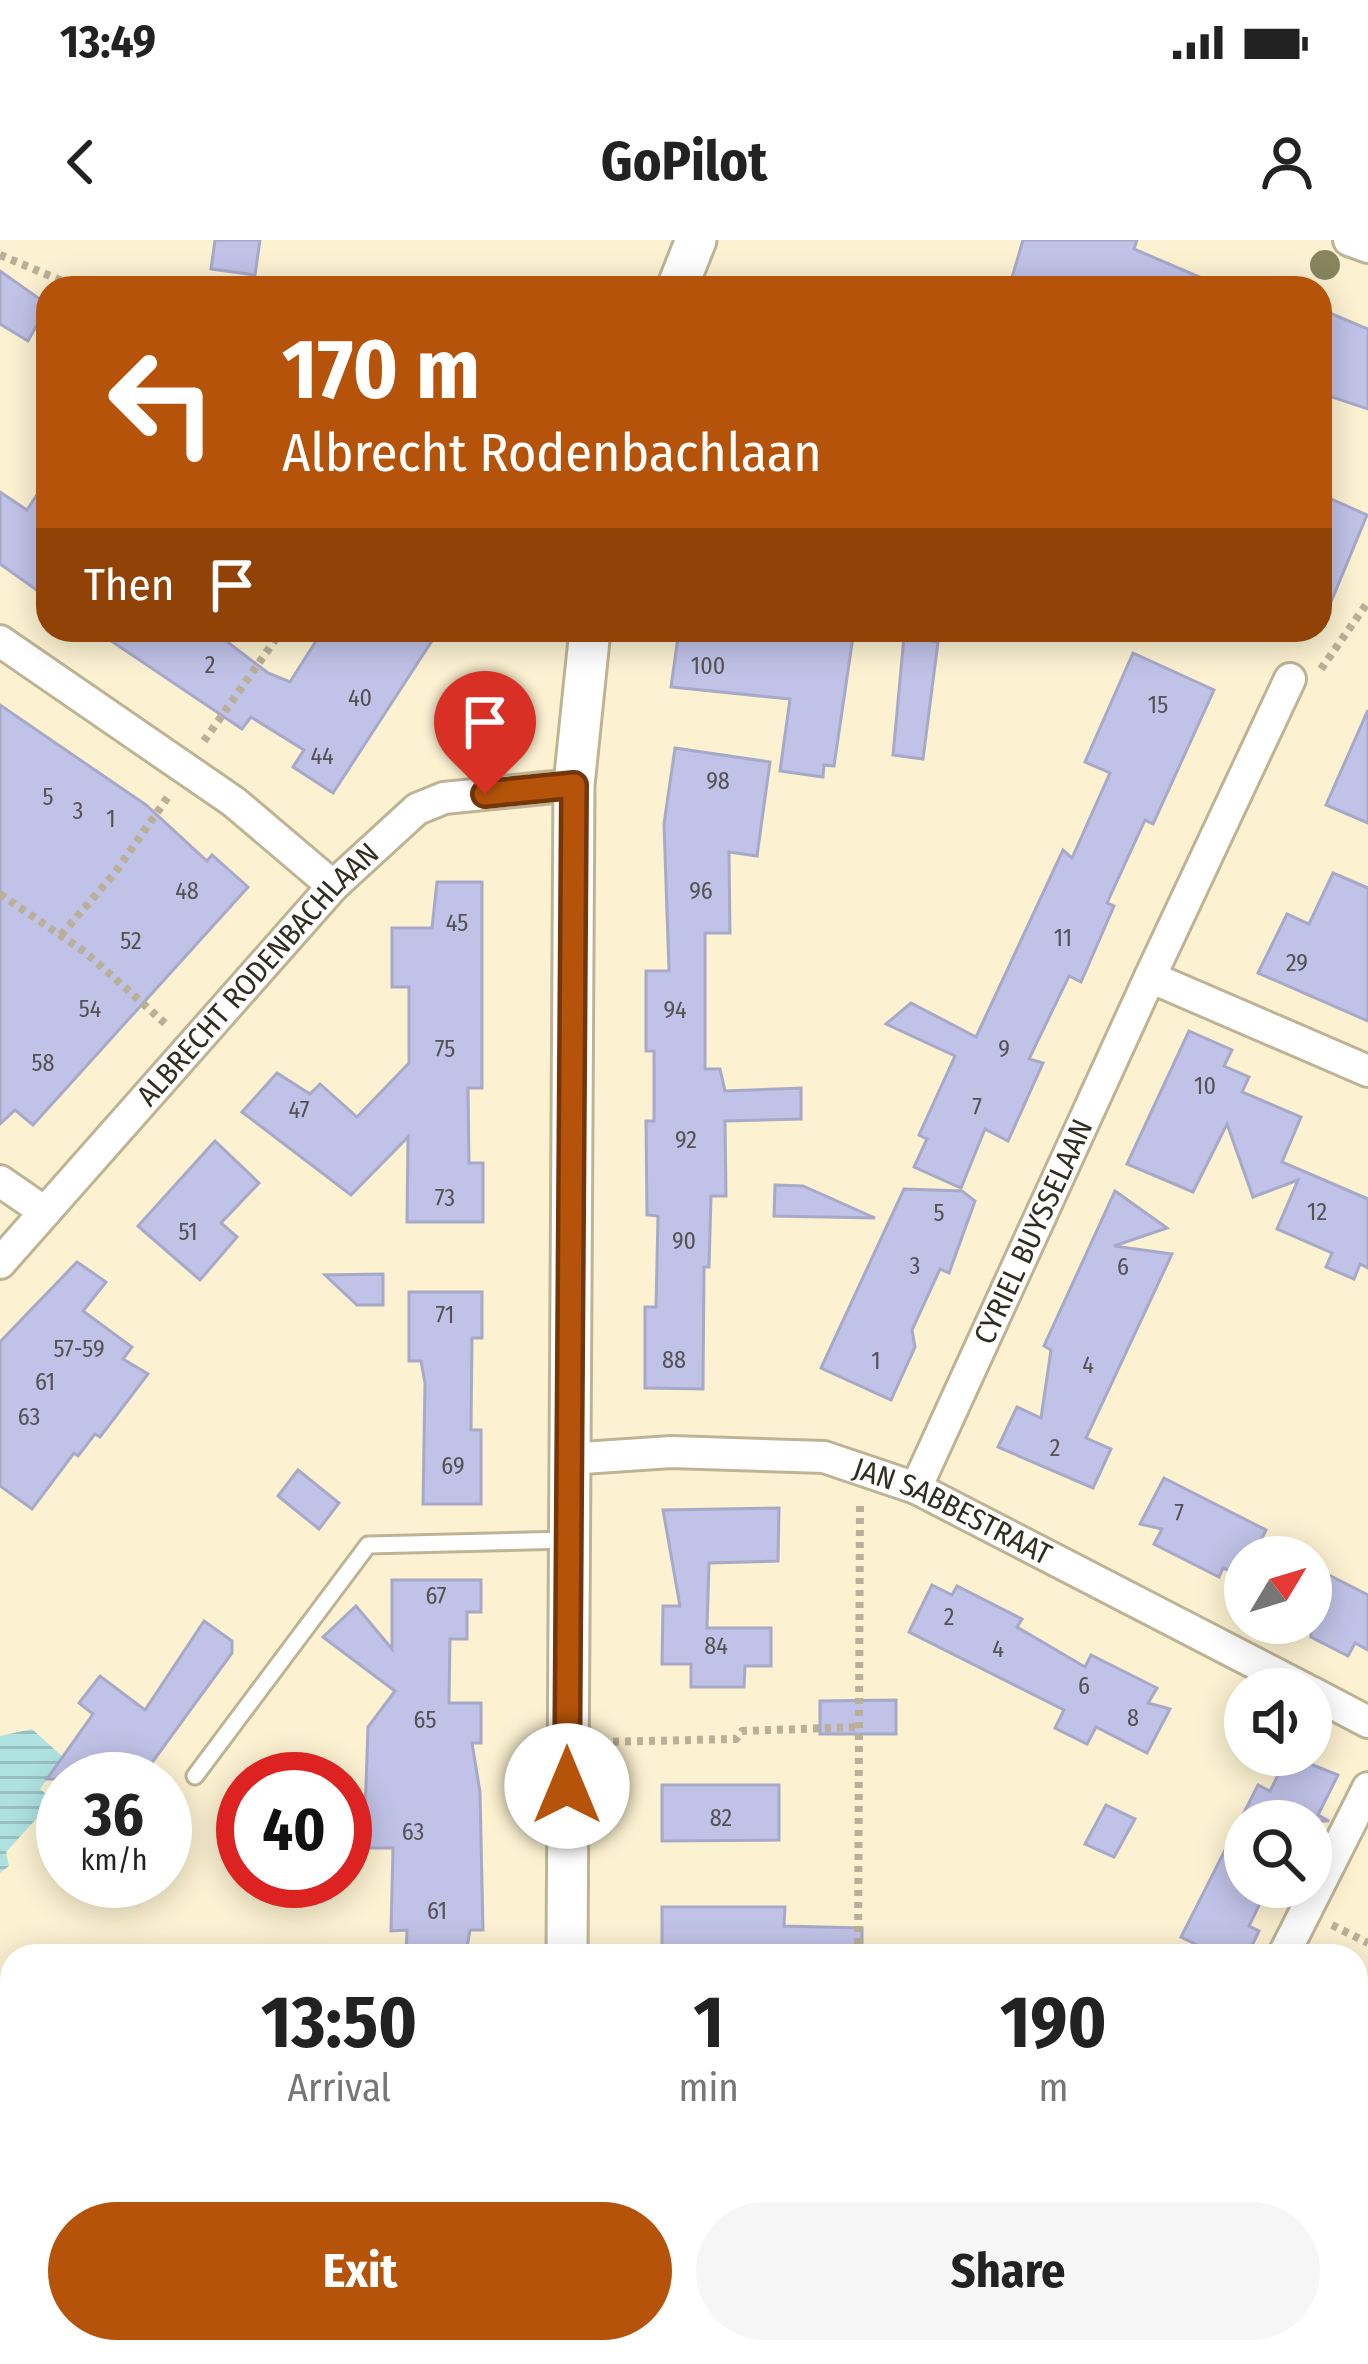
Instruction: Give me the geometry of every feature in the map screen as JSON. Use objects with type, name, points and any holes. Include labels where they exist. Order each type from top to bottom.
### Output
[{"type":"street","points":[[681,276],[696,240]]},
{"type":"street","points":[[1349,240],[1368,247]]},
{"type":"street","points":[[0,641],[234,802],[333,886]]},
{"type":"street","points":[[567,1944],[574,785],[589,642]]},
{"type":"street","name":"CYRIEL BUYSSELAAN","points":[[916,1488],[1290,679]]},
{"type":"street","name":"ALBRECHT RODENBACHLAAN","points":[[0,1263],[333,886],[417,808],[444,798],[574,785]]},
{"type":"street","points":[[1150,977],[1368,1071]]},
{"type":"street","points":[[0,1181],[45,1212]]},
{"type":"street","name":"JAN SABBESTRAAT","points":[[568,1459],[671,1452],[802,1456],[860,1469],[916,1488],[1265,1668]]},
{"type":"street","name":"JAN SABBESTRAAT","points":[[1332,1702],[1368,1721]]},
{"type":"street","points":[[1289,1944],[1368,1788]]},
{"type":"lane","points":[[195,1776],[368,1545],[568,1540]]},
{"type":"path","points":[[0,255],[50,276]]},
{"type":"path","points":[[1290,679],[1326,667],[1368,602]]},
{"type":"path","points":[[0,894],[85,952],[145,1011],[194,1045]]},
{"type":"path","points":[[858,1944],[860,1469]]},
{"type":"path","points":[[567,1743],[736,1739],[742,1731],[859,1726]]},
{"type":"water","points":[[32,1729],[57,1752],[36,1752],[36,1819],[6,1852],[9,1866],[0,1873],[0,1736]]},
{"type":"building","points":[[215,240],[260,240],[255,275],[211,269]]},
{"type":"building","points":[[1023,240],[1137,240],[1134,249],[1197,276],[1012,276]]},
{"type":"building","points":[[0,271],[36,296],[36,327],[28,341],[0,324]]},
{"type":"building","points":[[1332,314],[1368,329],[1368,409],[1332,397]]},
{"type":"building","points":[[0,492],[27,510],[36,496],[36,590],[0,564]]},
{"type":"building","points":[[1332,499],[1367,515],[1332,599]]},
{"type":"building","points":[[113,642],[228,642],[268,673],[290,682],[315,642],[431,642],[333,793],[293,767],[304,750],[251,717],[242,729]]},
{"type":"building","points":[[677,642],[852,642],[834,766],[824,765],[823,777],[780,771],[790,699],[671,687]]},
{"type":"building","points":[[904,642],[938,642],[923,759],[893,755]]},
{"type":"building","points":[[1133,653],[1214,690],[1153,824],[1145,820],[1107,903],[1114,906],[1081,982],[1069,976],[1029,1059],[1043,1063],[1008,1141],[985,1129],[961,1188],[914,1167],[927,1139],[919,1135],[955,1056],[886,1024],[911,1003],[976,1037],[1063,850],[1072,858],[1110,773],[1085,762]]},
{"type":"building","points":[[0,705],[146,805],[207,861],[212,855],[248,887],[33,1125],[15,1110],[0,1124]]},
{"type":"building","points":[[1368,710],[1368,823],[1326,805]]},
{"type":"building","points":[[675,748],[770,762],[757,856],[729,852],[730,933],[705,933],[705,1069],[720,1069],[725,1091],[801,1088],[801,1119],[725,1121],[726,1196],[711,1196],[709,1267],[704,1267],[703,1389],[645,1388],[645,1307],[656,1307],[658,1216],[647,1215],[646,1121],[654,1121],[654,1051],[646,1051],[646,971],[669,971],[664,824]]},
{"type":"building","points":[[1333,873],[1368,888],[1368,1021],[1258,973],[1287,914],[1309,924]]},
{"type":"building","points":[[437,882],[482,882],[482,1088],[468,1088],[469,1163],[483,1163],[483,1222],[407,1222],[408,1137],[351,1195],[242,1112],[277,1073],[310,1094],[320,1084],[357,1117],[409,1063],[409,987],[392,987],[392,928],[432,928]]},
{"type":"building","points":[[1189,1031],[1232,1050],[1224,1066],[1249,1077],[1242,1092],[1301,1117],[1282,1162],[1368,1199],[1368,1268],[1360,1264],[1354,1279],[1326,1267],[1332,1253],[1277,1229],[1298,1180],[1253,1197],[1227,1124],[1193,1192],[1127,1164]]},
{"type":"building","points":[[215,1141],[259,1183],[221,1223],[237,1237],[200,1280],[138,1226]]},
{"type":"building","points":[[775,1185],[803,1186],[875,1218],[774,1216]]},
{"type":"building","points":[[904,1189],[962,1191],[975,1201],[949,1273],[940,1269],[912,1330],[915,1347],[891,1400],[821,1368]]},
{"type":"building","points":[[1115,1191],[1167,1228],[1114,1246],[1172,1254],[1086,1438],[1111,1449],[1093,1488],[998,1447],[1017,1407],[1041,1418],[1051,1350],[1044,1346]]},
{"type":"building","points":[[77,1262],[106,1282],[83,1311],[132,1347],[123,1359],[148,1374],[100,1437],[95,1434],[78,1456],[74,1453],[32,1509],[0,1486],[0,1342]]},
{"type":"building","points":[[383,1274],[383,1305],[357,1305],[325,1275]]},
{"type":"building","points":[[409,1292],[482,1292],[482,1338],[472,1338],[471,1430],[481,1430],[481,1504],[423,1504],[425,1383],[421,1361],[409,1361]]},
{"type":"building","points":[[298,1470],[339,1503],[319,1529],[278,1496]]},
{"type":"building","points":[[1164,1478],[1266,1530],[1263,1536],[1224,1536],[1224,1568],[1219,1577],[1154,1544],[1162,1529],[1140,1524]]},
{"type":"building","points":[[779,1508],[778,1561],[709,1563],[707,1628],[771,1628],[771,1666],[745,1666],[744,1687],[691,1687],[691,1664],[662,1664],[663,1606],[680,1606],[663,1510]]},
{"type":"building","points":[[1332,1577],[1368,1595],[1368,1650],[1355,1643],[1348,1656],[1325,1644],[1332,1644]]},
{"type":"building","points":[[392,1580],[481,1580],[481,1612],[467,1612],[467,1639],[450,1639],[449,1703],[481,1703],[481,1743],[472,1743],[480,1792],[483,1930],[470,1930],[468,1944],[406,1944],[407,1930],[391,1931],[393,1848],[372,1848],[372,1752],[367,1752],[368,1727],[395,1691],[323,1637],[356,1606],[392,1649]]},
{"type":"building","points":[[932,1585],[952,1595],[957,1586],[1022,1619],[1017,1627],[1085,1667],[1091,1655],[1157,1688],[1148,1703],[1170,1709],[1147,1753],[1096,1727],[1087,1744],[1055,1728],[1064,1710],[909,1632]]},
{"type":"building","points":[[204,1621],[232,1641],[232,1653],[160,1752],[66,1752],[93,1714],[79,1703],[100,1676],[145,1710]]},
{"type":"building","points":[[896,1700],[896,1734],[820,1734],[820,1701]]},
{"type":"building","points":[[1338,1775],[1326,1800],[1250,1800],[1258,1785],[1270,1791],[1278,1776]]},
{"type":"building","points":[[662,1785],[779,1785],[779,1840],[662,1841]]},
{"type":"building","points":[[1106,1805],[1135,1819],[1114,1857],[1085,1844]]},
{"type":"building","points":[[1224,1852],[1224,1908],[1258,1908],[1249,1926],[1259,1931],[1253,1944],[1195,1944],[1181,1937]]},
{"type":"building","points":[[662,1907],[785,1907],[784,1926],[862,1928],[862,1944],[662,1944]]},
{"type":"route","points":[[485,794],[574,785],[567,1786]]}]
